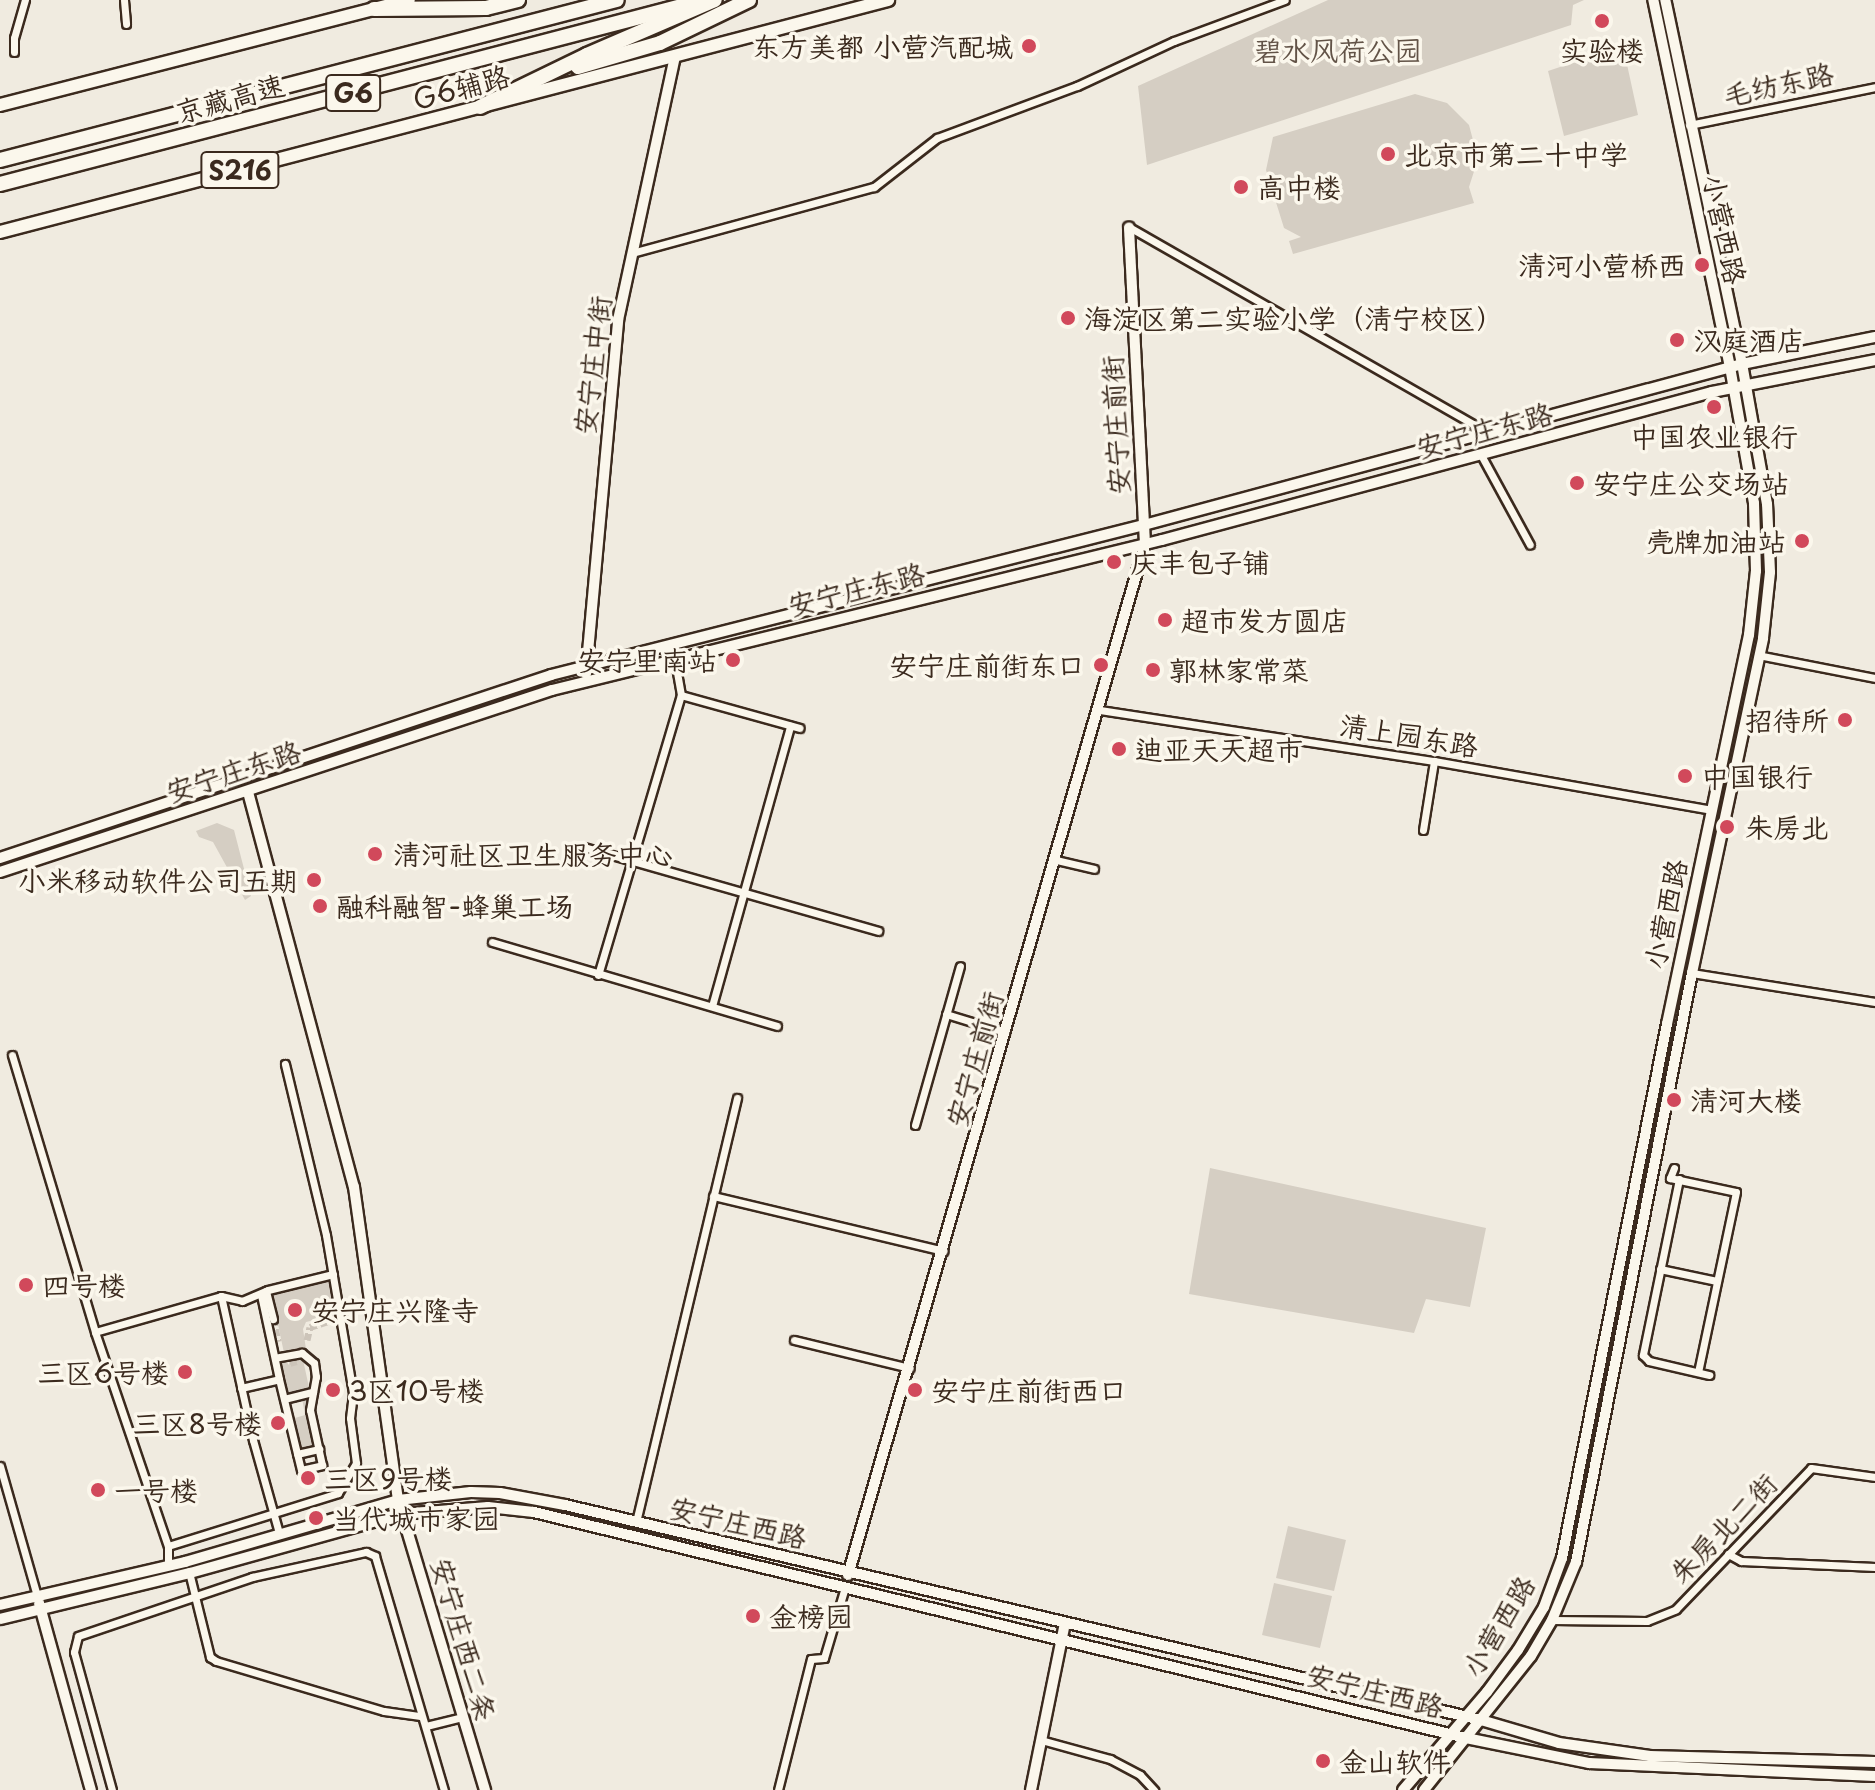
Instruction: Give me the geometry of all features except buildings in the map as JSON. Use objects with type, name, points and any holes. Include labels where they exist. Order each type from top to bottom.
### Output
[{"type":"highway","points":[[449,7],[471,0]]},
{"type":"highway","points":[[374,9],[486,8],[518,0]]},
{"type":"highway","name":"京藏高速","points":[[0,160],[617,0]]},
{"type":"highway","name":"京藏高速","points":[[0,184],[705,0]]},
{"type":"highway","points":[[480,107],[715,0]]},
{"type":"highway","points":[[539,78],[660,43],[749,0]]},
{"type":"main road","points":[[0,105],[409,0]]},
{"type":"main road","name":"G6辅路","points":[[0,232],[888,0]]},
{"type":"main road","name":"小营西路","points":[[1403,1790],[1518,1650],[1544,1607],[1562,1558],[1711,810],[1749,635],[1756,571],[1754,503],[1730,367],[1653,0]]},
{"type":"main road","name":"小营西路","points":[[1424,1790],[1531,1656],[1552,1620],[1576,1562],[1758,655],[1770,572],[1767,504],[1742,364],[1665,0]]},
{"type":"main road","name":"安宁庄中街","points":[[587,683],[585,669],[618,320],[675,56]]},
{"type":"main road","name":"安宁庄前街","points":[[845,1587],[1100,710],[1145,544],[1129,227]]},
{"type":"main road","name":"安宁庄东路","points":[[0,858],[551,675],[585,669],[1144,525],[1730,367],[1875,337]]},
{"type":"main road","name":"安宁庄东路","points":[[0,872],[552,690],[1145,544],[1734,389],[1875,360]]},
{"type":"main road","name":"安宁庄西二条","points":[[248,792],[354,1187],[398,1500],[485,1790]]},
{"type":"main road","name":"安宁庄西路","points":[[0,1605],[185,1562],[398,1500],[471,1492],[500,1493],[636,1522],[1481,1720],[1559,1743],[1650,1756],[1875,1762]]},
{"type":"main road","name":"安宁庄西路","points":[[0,1619],[190,1573],[402,1514],[466,1507],[534,1512],[1466,1738],[1589,1763],[1875,1776]]},
{"type":"main road","points":[[37,1596],[91,1790]]},
{"type":"main road","points":[[1031,1790],[1065,1623]]},
{"type":"street","points":[[14,52],[14,38],[25,0]]},
{"type":"street","points":[[124,0],[126,24]]},
{"type":"street","points":[[632,253],[874,187],[937,138],[1077,86],[1174,41],[1285,0]]},
{"type":"street","name":"毛纺东路","points":[[1689,125],[1875,87]]},
{"type":"street","points":[[1129,227],[1489,433]]},
{"type":"street","points":[[1481,455],[1530,545]]},
{"type":"street","points":[[1758,655],[1875,678]]},
{"type":"street","points":[[598,975],[681,695],[675,660]]},
{"type":"street","points":[[681,695],[800,728]]},
{"type":"street","name":"清上园东路","points":[[1100,710],[1434,761],[1711,810]]},
{"type":"street","points":[[712,1006],[790,726]]},
{"type":"street","points":[[1423,830],[1434,761]]},
{"type":"street","points":[[584,847],[878,931]]},
{"type":"street","points":[[1056,860],[1094,869]]},
{"type":"street","points":[[492,942],[777,1026]]},
{"type":"street","points":[[915,1125],[960,966]]},
{"type":"street","points":[[1692,973],[1875,1002]]},
{"type":"street","points":[[946,1014],[1007,1032]]},
{"type":"street","points":[[12,1055],[95,1332],[168,1546],[168,1566]]},
{"type":"street","points":[[168,1546],[272,1511],[338,1493],[356,1463],[350,1418],[353,1393],[336,1319],[333,1274],[285,1064]]},
{"type":"street","points":[[636,1522],[737,1098]]},
{"type":"street","points":[[1674,1168],[1670,1178],[1736,1192],[1698,1372]]},
{"type":"street","points":[[1679,1179],[1643,1355],[1649,1361],[1709,1375]]},
{"type":"street","points":[[713,1196],[944,1251]]},
{"type":"street","points":[[1660,1269],[1717,1281]]},
{"type":"street","points":[[95,1332],[221,1296],[242,1301],[333,1274]]},
{"type":"street","points":[[264,1293],[273,1319]]},
{"type":"street","points":[[264,1293],[275,1358],[279,1379],[301,1470],[322,1465],[310,1410],[314,1363],[302,1353],[289,1359],[275,1358]]},
{"type":"street","points":[[221,1296],[241,1388],[279,1533]]},
{"type":"street","points":[[794,1340],[910,1368]]},
{"type":"street","points":[[241,1388],[279,1379]]},
{"type":"street","points":[[284,1399],[313,1392]]},
{"type":"street","points":[[297,1454],[319,1449]]},
{"type":"street","points":[[0,1466],[37,1596]]},
{"type":"street","name":"朱房北二街","points":[[1552,1620],[1647,1621],[1676,1609],[1811,1468],[1875,1477]]},
{"type":"street","points":[[112,1790],[74,1652],[78,1636],[252,1577],[358,1552],[375,1556],[419,1716],[426,1726],[444,1790]]},
{"type":"street","points":[[1728,1554],[1741,1561],[1875,1567]]},
{"type":"street","points":[[185,1562],[210,1657],[216,1661],[384,1711],[419,1716]]},
{"type":"street","points":[[778,1790],[811,1659],[824,1658],[845,1587]]},
{"type":"street","points":[[426,1726],[461,1717]]},
{"type":"street","points":[[1041,1740],[1110,1759],[1140,1775],[1154,1790]]},
{"type":"green space","name":"碧水风荷公园","points":[[1328,0],[1584,0],[1573,5],[1571,25],[1147,165],[1138,86]]},
{"type":"green space","points":[[1623,46],[1638,115],[1564,136],[1548,71]]},
{"type":"green space","points":[[1415,94],[1447,103],[1469,125],[1478,159],[1469,187],[1474,203],[1293,254],[1289,241],[1301,237],[1284,228],[1266,170],[1273,137]]},
{"type":"green space","points":[[217,823],[234,830],[251,896],[245,900],[213,842],[199,837],[196,831]]},
{"type":"green space","points":[[1210,1168],[1486,1228],[1470,1307],[1426,1299],[1414,1333],[1189,1294]]},
{"type":"green space","points":[[328,1278],[336,1315],[306,1322],[303,1329],[306,1349],[284,1353],[271,1291]]},
{"type":"green space","points":[[302,1355],[310,1392],[287,1397],[278,1366],[284,1359],[289,1365],[290,1358]]},
{"type":"green space","points":[[307,1397],[317,1448],[300,1451],[288,1401],[295,1418],[305,1415],[302,1398]]},
{"type":"green space","points":[[1288,1526],[1346,1540],[1334,1591],[1276,1578]]},
{"type":"green space","points":[[1274,1583],[1332,1596],[1320,1648],[1262,1635]]},
{"type":"tunnel","points":[[273,1319],[278,1341]]},
{"type":"tunnel","points":[[307,1340],[310,1327],[332,1320]]},
{"type":"tunnel","points":[[290,1363],[297,1361]]},
{"type":"place","name":"实验楼","points":[[1602,21]]},
{"type":"place","name":"东方美都 小营汽配城","points":[[1029,46]]},
{"type":"place","name":"北京市第二十中学","points":[[1388,154]]},
{"type":"place","name":"高中楼","points":[[1241,187]]},
{"type":"place","name":"清河小营桥西","points":[[1702,265]]},
{"type":"place","name":"海淀区第二实验小学（清宁校区）","points":[[1068,318]]},
{"type":"place","name":"汉庭酒店","points":[[1677,340]]},
{"type":"place","name":"中国农业银行","points":[[1714,407]]},
{"type":"place","name":"安宁庄公交场站","points":[[1577,483]]},
{"type":"place","name":"壳牌加油站","points":[[1802,541]]},
{"type":"place","name":"庆丰包子铺","points":[[1114,562]]},
{"type":"place","name":"超市发方圆店","points":[[1165,620]]},
{"type":"place","name":"安宁里南站","points":[[733,660]]},
{"type":"place","name":"安宁庄前街东口","points":[[1101,665]]},
{"type":"place","name":"郭林家常菜","points":[[1153,670]]},
{"type":"place","name":"招待所","points":[[1845,720]]},
{"type":"place","name":"迪亚天天超市","points":[[1119,749]]},
{"type":"place","name":"中国银行","points":[[1685,776]]},
{"type":"place","name":"朱房北","points":[[1727,827]]},
{"type":"place","name":"清河社区卫生服务中心","points":[[375,854]]},
{"type":"place","name":"小米移动软件公司五期","points":[[314,880]]},
{"type":"place","name":"融科融智-蜂巢工场","points":[[320,906]]},
{"type":"place","name":"清河大楼","points":[[1674,1100]]},
{"type":"place","name":"四号楼","points":[[26,1285]]},
{"type":"place","name":"安宁庄兴隆寺","points":[[295,1310]]},
{"type":"place","name":"三区6号楼","points":[[185,1372]]},
{"type":"place","name":"3区10号楼","points":[[333,1390]]},
{"type":"place","name":"安宁庄前街西口","points":[[915,1390]]},
{"type":"place","name":"三区8号楼","points":[[278,1423]]},
{"type":"place","name":"三区9号楼","points":[[308,1478]]},
{"type":"place","name":"一号楼","points":[[98,1490]]},
{"type":"place","name":"当代城市家园","points":[[316,1518]]},
{"type":"place","name":"金榜园","points":[[753,1616]]},
{"type":"place","name":"金山软件","points":[[1323,1761]]}]
